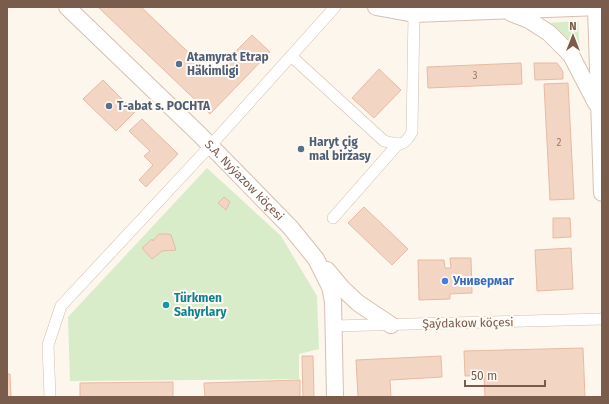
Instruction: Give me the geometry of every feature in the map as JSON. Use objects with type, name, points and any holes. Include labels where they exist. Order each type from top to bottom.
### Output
[{"type":"street","name":"S.A. Nyýazow köçesi","points":[[67,7],[211,145],[290,228],[316,259],[330,287],[333,301],[335,397]]},
{"type":"street","points":[[50,397],[48,345],[61,306],[211,145],[335,7]]},
{"type":"street","points":[[376,7],[414,14],[599,7]]},
{"type":"street","points":[[596,7],[602,193]]},
{"type":"street","points":[[505,11],[529,20],[549,33],[571,55],[600,101]]},
{"type":"street","points":[[333,218],[398,144],[407,140],[412,132],[414,14]]},
{"type":"street","points":[[291,56],[384,141],[398,144]]},
{"type":"street","points":[[316,259],[342,288],[358,303],[390,325]]},
{"type":"street","name":"Şaýdakow köçesi","points":[[333,326],[602,319]]},
{"type":"green space","points":[[578,21],[580,52],[547,23]]},
{"type":"green space","points":[[207,168],[281,236],[317,296],[319,349],[299,354],[299,379],[70,381],[68,317]]},
{"type":"building","name":"Atamyrat Etrap Häkimligi","points":[[98,7],[141,7],[212,75],[252,35],[270,52],[210,114]]},
{"type":"building","points":[[521,63],[522,84],[428,88],[427,67]]},
{"type":"building","points":[[534,63],[557,63],[563,72],[563,79],[535,80]]},
{"type":"building","points":[[379,69],[401,90],[374,118],[352,98]]},
{"type":"building","name":"T-abat s. POCHTA","points":[[103,80],[135,112],[116,131],[83,99]]},
{"type":"building","points":[[568,83],[574,199],[550,200],[544,84]]},
{"type":"building","points":[[142,119],[178,154],[146,187],[139,180],[153,165],[144,156],[150,151],[129,131]]},
{"type":"building","points":[[224,197],[230,202],[226,210],[218,203]]},
{"type":"building","points":[[364,207],[408,249],[392,265],[348,223]]},
{"type":"building","points":[[553,218],[570,218],[571,237],[553,238]]},
{"type":"building","points":[[159,234],[171,235],[176,250],[162,251],[152,259],[142,248],[152,239],[153,241]]},
{"type":"building","points":[[571,248],[573,289],[537,291],[535,250]]},
{"type":"building","name":"Универмаг","points":[[450,258],[471,258],[472,293],[450,294],[450,299],[419,300],[418,260],[444,260],[445,268],[451,268]]},
{"type":"building","points":[[583,348],[585,397],[485,397],[484,375],[465,376],[464,351]]},
{"type":"building","points":[[302,356],[313,356],[314,397],[303,397]]},
{"type":"building","points":[[441,356],[442,377],[390,380],[391,397],[358,397],[356,360]]},
{"type":"building","points":[[7,374],[10,374],[11,397],[7,397]]},
{"type":"building","points":[[300,380],[300,397],[205,397],[204,383]]},
{"type":"building","points":[[173,382],[173,397],[80,397],[80,383]]},
{"type":"place","name":"Atamyrat Etrap Häkimligi","points":[[179,64]]},
{"type":"place","name":"T-abat s. POCHTA","points":[[109,106]]},
{"type":"place","name":"Haryt çig mal biržasy","points":[[301,149]]},
{"type":"place","name":"Универмаг","points":[[445,281]]},
{"type":"place","name":"Türkmen Sahyrlary","points":[[166,305]]}]
